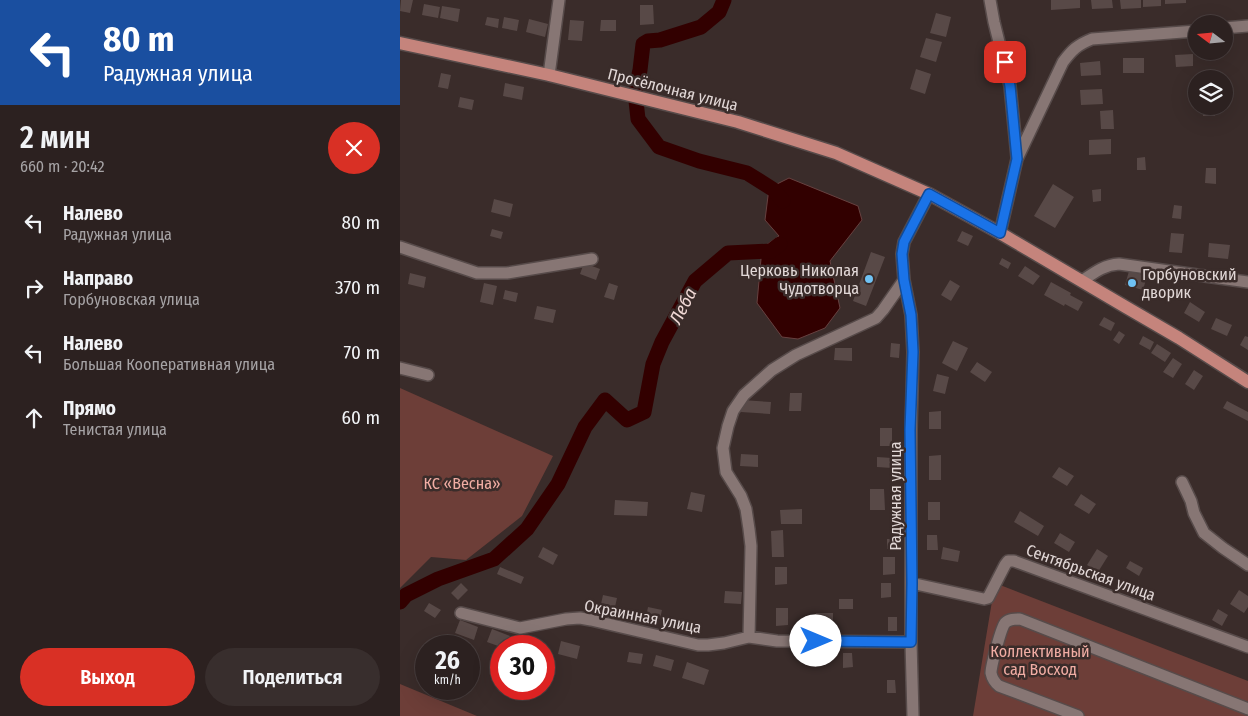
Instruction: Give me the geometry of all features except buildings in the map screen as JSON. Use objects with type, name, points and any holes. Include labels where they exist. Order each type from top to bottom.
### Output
[{"type":"main road","name":"Просёлочная улица","points":[[400,43],[550,75],[648,99],[738,122],[836,153],[929,194],[1000,233],[1179,338],[1248,382]]},
{"type":"street","points":[[550,75],[559,0]]},
{"type":"street","points":[[990,0],[1010,86],[1017,159]]},
{"type":"street","points":[[1233,27],[1248,26]]},
{"type":"street","points":[[1000,233],[1017,159],[1063,62],[1072,50],[1092,39],[1188,32]]},
{"type":"street","name":"Радужная улица","points":[[912,716],[910,430],[913,352],[911,315],[904,280],[902,254],[904,242],[929,194]]},
{"type":"street","points":[[400,247],[477,273],[507,273],[592,259]]},
{"type":"street","points":[[1082,281],[1100,268],[1111,264],[1119,264],[1248,282]]},
{"type":"street","points":[[749,637],[751,546],[749,529],[742,496],[726,472],[724,454],[728,426],[733,411],[744,396],[772,370],[796,356],[876,318],[904,280]]},
{"type":"street","points":[[400,368],[428,375]]},
{"type":"street","points":[[1182,482],[1204,533],[1248,565]]},
{"type":"street","name":"Сентябрьская улица","points":[[912,583],[984,599],[988,598],[1005,565],[1008,562],[1014,561],[1248,647]]},
{"type":"street","name":"Окраинная улица","points":[[461,613],[520,628],[580,618],[690,644],[708,646],[749,637],[777,641],[911,642]]},
{"type":"street","points":[[1078,716],[999,686],[994,682],[991,675],[992,667],[1005,623],[1012,619],[1020,619],[1248,710]]},
{"type":"green space","name":"КС «Весна»","points":[[400,388],[553,456],[522,516],[466,560],[431,557],[400,588]]},
{"type":"green space","name":"Коллективный сад Восход","points":[[995,583],[1248,681],[1248,716],[973,716]]},
{"type":"green space","points":[[400,684],[415,690],[415,700],[438,700],[477,716],[400,716]]},
{"type":"shaded area","points":[[789,178],[858,206],[862,220],[830,261],[840,308],[825,328],[798,339],[782,337],[757,303],[762,248],[779,236],[765,220],[769,188]]},
{"type":"waterway","name":"Леба","points":[[724,0],[719,12],[701,27],[643,44],[635,92],[638,119],[659,147],[699,161],[747,173],[774,190],[783,201]]},
{"type":"waterway","name":"Леба","points":[[400,602],[406,595],[438,579],[494,559],[527,529],[558,484],[585,427],[605,400],[627,420],[644,412],[653,364],[662,342],[695,281],[728,253],[771,251],[780,244]]},
{"type":"place","name":"Церковь Николая Чудотворца","points":[[869,279]]},
{"type":"place","name":"Горбуновский дворик","points":[[1132,283]]},
{"type":"route","points":[[816,641],[911,642],[910,430],[913,352],[911,315],[904,280],[902,254],[904,242],[929,194],[1000,233],[1017,159],[1010,86],[1005,62]]}]
